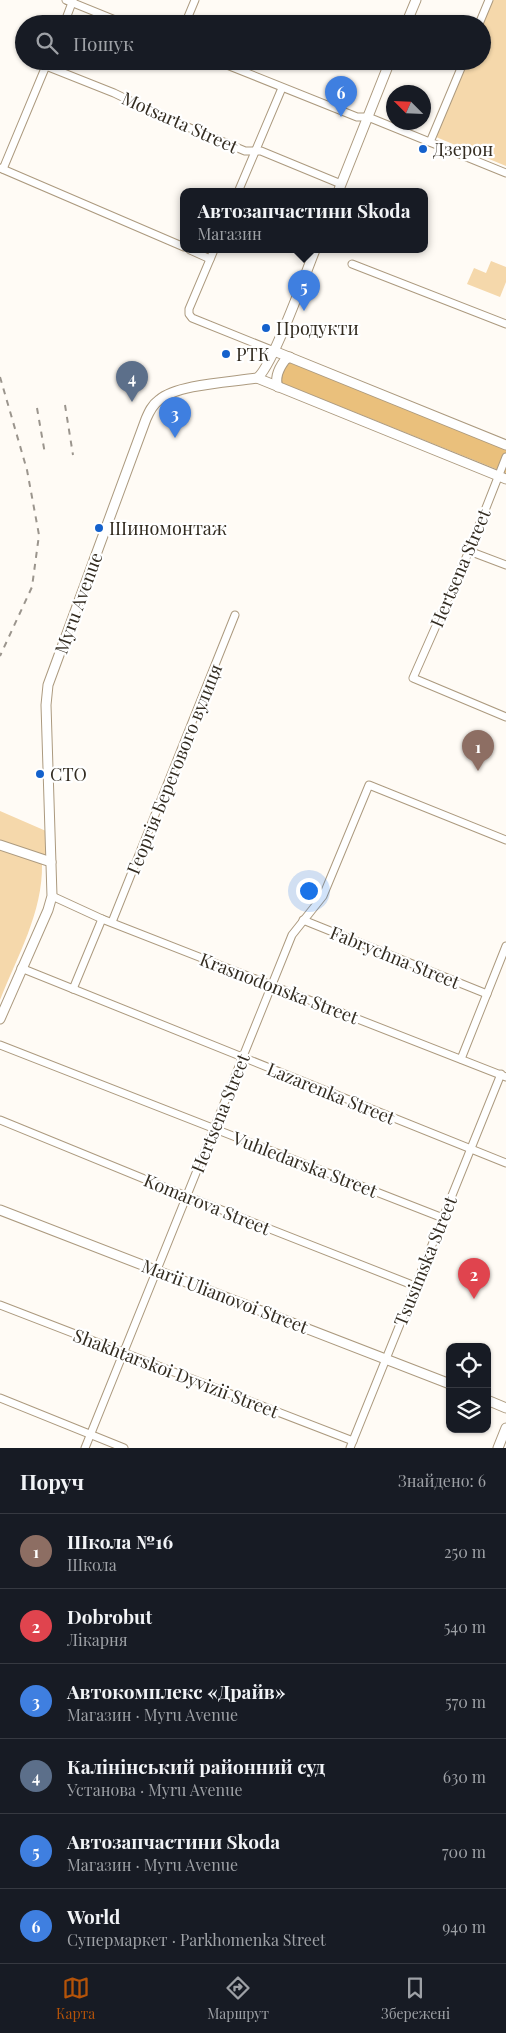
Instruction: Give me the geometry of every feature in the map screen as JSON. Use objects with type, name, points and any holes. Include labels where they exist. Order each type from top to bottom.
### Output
[{"type":"main road","points":[[410,15],[416,0]]},
{"type":"main road","points":[[340,188],[386,70]]},
{"type":"main road","points":[[314,253],[274,351],[265,371],[258,378],[503,478]]},
{"type":"main road","points":[[274,351],[506,445]]},
{"type":"main road","points":[[278,387],[275,381],[277,375],[285,360],[290,357]]},
{"type":"main road","name":"Myru Avenue","points":[[0,1019],[48,910],[52,896],[46,705],[48,685],[146,419],[151,408],[159,399],[170,394],[189,388],[258,378]]},
{"type":"main road","points":[[0,845],[52,862]]},
{"type":"main road","name":"Marii Ulianovoi Street","points":[[0,1210],[446,1382]]},
{"type":"main road","points":[[491,1402],[506,1408]]},
{"type":"main road","points":[[498,1448],[506,1428]]},
{"type":"street","points":[[189,15],[195,0]]},
{"type":"street","points":[[483,15],[489,0]]},
{"type":"street","points":[[67,15],[71,1],[104,15]]},
{"type":"street","points":[[44,70],[2,169],[180,245]]},
{"type":"street","name":"Motsarta Street","points":[[61,70],[166,118],[245,151],[261,151],[340,188]]},
{"type":"street","points":[[239,70],[357,117],[368,117],[506,173]]},
{"type":"street","points":[[430,142],[460,70]]},
{"type":"street","points":[[240,188],[282,88]]},
{"type":"street","points":[[197,253],[210,259]]},
{"type":"street","points":[[213,253],[189,309],[189,314],[192,318],[274,351]]},
{"type":"street","points":[[352,264],[506,324]]},
{"type":"street","name":"Hertsena Street","points":[[506,457],[503,478],[413,678],[506,717]]},
{"type":"street","points":[[469,550],[506,566]]},
{"type":"street","name":"Георгія Берегового вулиця","points":[[112,922],[235,615]]},
{"type":"street","name":"Hertsena Street","points":[[85,1448],[292,935],[323,896],[368,785],[506,840]]},
{"type":"street","name":"Krasnodonska Street","points":[[52,896],[102,919],[503,1076]]},
{"type":"street","points":[[73,989],[102,919]]},
{"type":"street","name":"Fabrychna Street","points":[[303,920],[487,994]]},
{"type":"street","points":[[461,1058],[506,946]]},
{"type":"street","name":"Lazarenka Street","points":[[21,968],[506,1163]]},
{"type":"street","name":"Vuhledarska Street","points":[[0,1045],[443,1218]]},
{"type":"street","name":"Tsusimska Street","points":[[351,1445],[471,1148],[503,1076]]},
{"type":"street","name":"Komarova Street","points":[[0,1120],[415,1286]]},
{"type":"street","name":"Shakhtarskoi Dyvizii Street","points":[[0,1305],[351,1445]]},
{"type":"street","points":[[0,1398],[124,1448]]},
{"type":"shaded area","points":[[493,0],[506,0],[506,166],[436,137],[463,70],[491,70],[491,15],[486,15]]},
{"type":"shaded area","points":[[491,261],[506,267],[506,282],[500,297],[467,284],[474,268],[486,273]]},
{"type":"shaded area","points":[[288,362],[506,449],[506,473],[282,383],[280,377]]},
{"type":"shaded area","points":[[0,811],[46,831],[48,855],[43,859],[0,845]]},
{"type":"shaded area","points":[[0,850],[42,864],[41,882],[34,917],[0,1000]]},
{"type":"railway","points":[[0,377],[27,470],[39,535],[32,587],[0,656]]},
{"type":"railway","points":[[65,405],[73,455]]},
{"type":"railway","points":[[37,408],[45,454]]},
{"type":"place","name":"World","points":[[341,117]]},
{"type":"place","name":"Дзерон","points":[[423,149]]},
{"type":"place","name":"Автозапчастини Skoda","points":[[304,311]]},
{"type":"place","name":"Продукти","points":[[266,328]]},
{"type":"place","name":"РТК","points":[[226,354]]},
{"type":"place","name":"Калінінський районний суд","points":[[132,402]]},
{"type":"place","name":"Автокомплекс «Драйв»","points":[[175,438]]},
{"type":"place","name":"Шиномонтаж","points":[[99,528]]},
{"type":"place","name":"Школа №16","points":[[478,771]]},
{"type":"place","name":"СТО","points":[[40,774]]},
{"type":"place","name":"Dobrobut","points":[[474,1299]]}]
